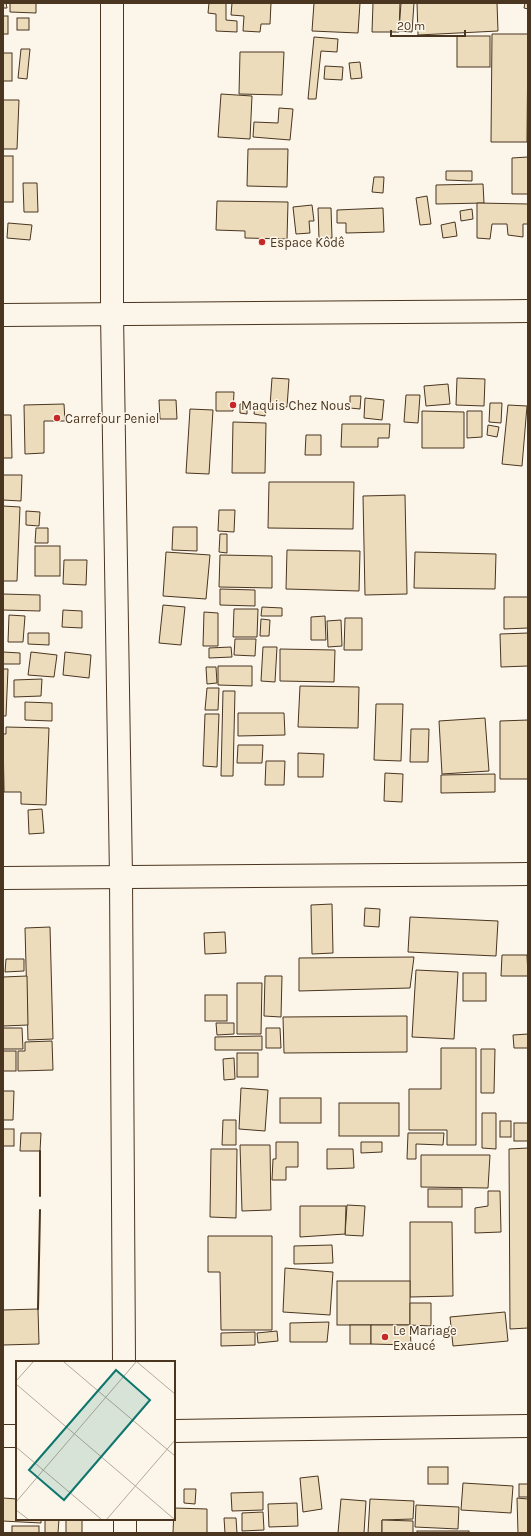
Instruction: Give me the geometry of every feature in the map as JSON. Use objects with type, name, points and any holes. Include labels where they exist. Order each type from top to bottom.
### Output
[{"type":"street","points":[[112,3],[112,314],[121,877],[124,1361]]},
{"type":"street","points":[[3,315],[528,312]]},
{"type":"street","points":[[3,878],[528,874]]},
{"type":"street","points":[[175,1431],[528,1426]]},
{"type":"street","points":[[3,1436],[16,1436]]},
{"type":"street","points":[[125,1520],[125,1533]]},
{"type":"building","points":[[3,3],[6,3],[7,8],[3,8]]},
{"type":"building","points":[[10,3],[36,3],[36,13],[10,12]]},
{"type":"building","points":[[209,3],[226,3],[226,20],[237,21],[237,32],[216,31],[216,14],[208,13]]},
{"type":"building","points":[[232,3],[271,3],[270,24],[261,24],[260,32],[243,31],[244,16],[231,15]]},
{"type":"building","points":[[314,3],[360,3],[358,33],[312,31]]},
{"type":"building","points":[[373,3],[400,3],[399,32],[372,32]]},
{"type":"building","points":[[401,3],[414,3],[412,32],[399,31]]},
{"type":"building","points":[[417,3],[497,3],[498,31],[418,35]]},
{"type":"building","points":[[525,3],[528,3],[528,9],[524,8]]},
{"type":"building","points":[[3,16],[8,16],[8,34],[3,34]]},
{"type":"building","points":[[17,18],[29,18],[29,30],[17,30]]},
{"type":"building","points":[[492,34],[528,34],[527,142],[491,142]]},
{"type":"building","points":[[457,36],[490,36],[490,67],[457,67]]},
{"type":"building","points":[[314,37],[338,39],[337,52],[321,51],[316,99],[308,99]]},
{"type":"building","points":[[21,49],[30,49],[27,79],[18,78]]},
{"type":"building","points":[[240,52],[284,52],[282,95],[239,94]]},
{"type":"building","points":[[3,53],[12,53],[12,81],[3,81]]},
{"type":"building","points":[[360,62],[362,78],[351,79],[349,63]]},
{"type":"building","points":[[325,66],[343,67],[342,80],[324,79]]},
{"type":"building","points":[[221,94],[252,96],[250,139],[218,137]]},
{"type":"building","points":[[3,100],[19,100],[17,149],[3,149]]},
{"type":"building","points":[[279,108],[293,109],[290,140],[253,137],[254,122],[278,123]]},
{"type":"building","points":[[248,149],[288,149],[287,187],[247,186]]},
{"type":"building","points":[[3,156],[13,156],[13,202],[3,202]]},
{"type":"building","points":[[528,157],[528,194],[512,194],[512,158]]},
{"type":"building","points":[[446,171],[472,171],[472,181],[446,180]]},
{"type":"building","points":[[374,177],[384,177],[383,193],[372,192]]},
{"type":"building","points":[[23,183],[37,183],[38,212],[24,212]]},
{"type":"building","points":[[483,184],[484,203],[436,204],[436,185]]},
{"type":"building","points":[[427,196],[431,224],[420,225],[416,198]]},
{"type":"building","points":[[217,201],[288,202],[287,239],[245,238],[245,231],[216,230]]},
{"type":"building","points":[[477,203],[528,204],[528,224],[523,224],[523,237],[508,235],[507,224],[492,224],[490,239],[477,238]]},
{"type":"building","points":[[312,205],[314,221],[309,221],[310,233],[296,234],[293,207]]},
{"type":"building","points":[[318,208],[331,208],[332,238],[319,239]]},
{"type":"building","points":[[383,208],[384,232],[346,233],[346,223],[337,223],[337,210]]},
{"type":"building","points":[[472,209],[473,219],[461,221],[460,211]]},
{"type":"building","points":[[455,222],[457,236],[443,238],[441,225]]},
{"type":"building","points":[[8,223],[32,225],[30,240],[7,238]]},
{"type":"building","points":[[272,378],[289,379],[287,407],[270,406]]},
{"type":"building","points":[[457,378],[485,379],[484,406],[456,405]]},
{"type":"building","points":[[448,384],[450,404],[426,406],[424,386]]},
{"type":"building","points":[[216,392],[234,392],[233,411],[216,411]]},
{"type":"building","points":[[406,395],[420,395],[418,423],[404,422]]},
{"type":"building","points":[[350,396],[361,396],[360,409],[350,408]]},
{"type":"building","points":[[365,398],[384,400],[382,420],[364,418]]},
{"type":"building","points":[[159,400],[176,400],[177,419],[160,419]]},
{"type":"building","points":[[490,403],[502,403],[501,423],[489,422]]},
{"type":"building","points":[[64,404],[65,421],[44,421],[44,453],[25,454],[24,405]]},
{"type":"building","points":[[240,404],[247,404],[247,414],[240,413]]},
{"type":"building","points":[[508,405],[527,406],[522,466],[502,464]]},
{"type":"building","points":[[255,407],[266,408],[265,416],[254,414]]},
{"type":"building","points":[[190,409],[213,410],[209,474],[186,473]]},
{"type":"building","points":[[422,411],[464,412],[464,448],[422,448]]},
{"type":"building","points":[[467,411],[482,411],[482,437],[467,438]]},
{"type":"building","points":[[3,415],[11,415],[12,458],[3,458]]},
{"type":"building","points":[[233,422],[266,423],[265,473],[232,473]]},
{"type":"building","points":[[342,424],[390,424],[389,438],[378,438],[378,447],[341,447]]},
{"type":"building","points":[[488,425],[499,427],[497,437],[487,435]]},
{"type":"building","points":[[306,435],[321,435],[321,455],[305,455]]},
{"type":"building","points":[[3,475],[22,475],[21,501],[3,500]]},
{"type":"building","points":[[269,482],[354,482],[353,529],[268,528]]},
{"type":"building","points":[[405,495],[407,594],[365,595],[363,496]]},
{"type":"building","points":[[3,506],[20,507],[17,581],[3,581]]},
{"type":"building","points":[[219,510],[235,510],[234,532],[218,531]]},
{"type":"building","points":[[26,511],[40,512],[39,526],[26,525]]},
{"type":"building","points":[[173,527],[197,527],[197,551],[172,550]]},
{"type":"building","points":[[36,528],[48,528],[48,543],[35,543]]},
{"type":"building","points":[[220,534],[227,534],[227,553],[219,552]]},
{"type":"building","points":[[35,546],[60,546],[60,576],[35,576]]},
{"type":"building","points":[[287,550],[360,551],[359,591],[286,589]]},
{"type":"building","points":[[166,552],[210,555],[206,599],[163,596]]},
{"type":"building","points":[[415,552],[496,554],[495,589],[414,588]]},
{"type":"building","points":[[220,555],[272,556],[272,588],[219,587]]},
{"type":"building","points":[[64,560],[87,560],[86,585],[63,584]]},
{"type":"building","points":[[220,589],[255,590],[255,606],[220,605]]},
{"type":"building","points":[[3,594],[40,595],[40,611],[3,610]]},
{"type":"building","points":[[504,597],[528,597],[528,628],[504,629]]},
{"type":"building","points":[[163,605],[185,607],[181,645],[159,643]]},
{"type":"building","points":[[262,607],[282,608],[282,616],[261,616]]},
{"type":"building","points":[[234,609],[258,609],[257,637],[233,637]]},
{"type":"building","points":[[63,610],[82,611],[82,628],[62,627]]},
{"type":"building","points":[[204,612],[218,613],[218,646],[203,646]]},
{"type":"building","points":[[9,615],[25,616],[23,642],[8,642]]},
{"type":"building","points":[[325,616],[326,640],[311,640],[311,617]]},
{"type":"building","points":[[345,618],[362,618],[362,650],[344,650]]},
{"type":"building","points":[[261,619],[270,620],[269,636],[260,636]]},
{"type":"building","points":[[341,620],[342,646],[328,647],[327,621]]},
{"type":"building","points":[[28,633],[49,633],[49,645],[28,644]]},
{"type":"building","points":[[528,633],[528,666],[501,667],[500,634]]},
{"type":"building","points":[[235,639],[256,639],[255,656],[234,655]]},
{"type":"building","points":[[231,647],[232,657],[209,658],[209,648]]},
{"type":"building","points":[[263,647],[277,647],[275,682],[261,681]]},
{"type":"building","points":[[280,649],[335,650],[334,682],[280,681]]},
{"type":"building","points":[[3,652],[20,653],[20,664],[3,664]]},
{"type":"building","points":[[31,652],[57,655],[54,677],[28,675]]},
{"type":"building","points":[[65,652],[91,655],[89,678],[63,675]]},
{"type":"building","points":[[218,666],[252,666],[252,686],[218,685]]},
{"type":"building","points":[[206,667],[216,667],[217,683],[207,684]]},
{"type":"building","points":[[3,669],[8,669],[6,716],[3,716]]},
{"type":"building","points":[[42,679],[41,696],[14,697],[14,680]]},
{"type":"building","points":[[300,686],[359,687],[358,728],[298,727]]},
{"type":"building","points":[[207,688],[219,688],[218,710],[205,710]]},
{"type":"building","points":[[223,691],[235,691],[233,776],[221,776]]},
{"type":"building","points":[[25,702],[52,703],[52,721],[25,720]]},
{"type":"building","points":[[376,704],[403,704],[401,761],[374,760]]},
{"type":"building","points":[[238,713],[284,713],[285,735],[238,736]]},
{"type":"building","points":[[205,714],[219,714],[217,767],[203,766]]},
{"type":"building","points":[[485,718],[489,771],[442,774],[439,721]]},
{"type":"building","points":[[528,720],[528,779],[500,779],[500,721]]},
{"type":"building","points":[[6,727],[49,728],[46,805],[21,804],[21,792],[4,792],[3,734],[6,734]]},
{"type":"building","points":[[411,729],[429,729],[428,762],[410,762]]},
{"type":"building","points":[[238,745],[263,745],[262,763],[237,763]]},
{"type":"building","points":[[298,753],[324,754],[323,777],[298,777]]},
{"type":"building","points":[[266,761],[285,761],[284,785],[265,785]]},
{"type":"building","points":[[385,773],[403,774],[402,802],[384,801]]},
{"type":"building","points":[[495,774],[495,792],[441,793],[441,775]]},
{"type":"building","points":[[42,809],[44,833],[29,834],[28,810]]},
{"type":"building","points":[[332,904],[333,953],[312,954],[311,905]]},
{"type":"building","points":[[365,908],[380,909],[379,927],[364,926]]},
{"type":"building","points":[[410,917],[498,921],[496,956],[408,952]]},
{"type":"building","points":[[50,927],[53,1039],[28,1040],[25,928]]},
{"type":"building","points":[[225,932],[226,953],[205,954],[204,933]]},
{"type":"building","points":[[502,955],[527,955],[528,976],[501,976]]},
{"type":"building","points":[[414,957],[410,988],[299,991],[299,958]]},
{"type":"building","points":[[6,959],[24,959],[24,971],[5,972]]},
{"type":"building","points":[[416,970],[458,972],[454,1039],[412,1037]]},
{"type":"building","points":[[463,973],[486,973],[486,1001],[463,1001]]},
{"type":"building","points":[[27,976],[28,1025],[3,1026],[3,977]]},
{"type":"building","points":[[265,976],[282,976],[281,1017],[264,1016]]},
{"type":"building","points":[[237,983],[262,983],[261,1034],[237,1034]]},
{"type":"building","points":[[205,995],[227,995],[227,1021],[205,1021]]},
{"type":"building","points":[[407,1016],[407,1052],[284,1053],[283,1017]]},
{"type":"building","points":[[216,1023],[234,1023],[234,1034],[217,1035]]},
{"type":"building","points":[[3,1028],[22,1028],[23,1049],[3,1049]]},
{"type":"building","points":[[266,1028],[280,1028],[281,1048],[266,1048]]},
{"type":"building","points":[[528,1034],[528,1048],[514,1048],[513,1035]]},
{"type":"building","points":[[262,1036],[262,1050],[215,1050],[215,1037]]},
{"type":"building","points":[[52,1041],[53,1070],[18,1071],[18,1051],[25,1051],[25,1042]]},
{"type":"building","points":[[441,1048],[476,1048],[476,1145],[447,1145],[447,1130],[409,1130],[409,1089],[441,1089]]},
{"type":"building","points":[[481,1049],[495,1049],[494,1093],[481,1093]]},
{"type":"building","points":[[3,1051],[16,1051],[16,1071],[3,1071]]},
{"type":"building","points":[[237,1053],[258,1053],[258,1077],[237,1077]]},
{"type":"building","points":[[234,1058],[235,1079],[224,1080],[223,1059]]},
{"type":"building","points":[[241,1088],[268,1090],[265,1131],[239,1129]]},
{"type":"building","points":[[3,1091],[14,1091],[13,1120],[3,1120]]},
{"type":"building","points":[[280,1098],[321,1098],[321,1123],[280,1123]]},
{"type":"building","points":[[339,1103],[399,1103],[399,1136],[339,1136]]},
{"type":"building","points":[[482,1113],[496,1113],[496,1149],[482,1148]]},
{"type":"building","points":[[223,1120],[236,1120],[236,1145],[222,1145]]},
{"type":"building","points":[[500,1121],[511,1121],[511,1137],[500,1137]]},
{"type":"building","points":[[514,1123],[528,1123],[528,1141],[514,1141]]},
{"type":"building","points":[[3,1129],[14,1129],[14,1146],[3,1146]]},
{"type":"building","points":[[21,1133],[41,1133],[40,1151],[20,1151]]},
{"type":"building","points":[[408,1133],[444,1133],[443,1145],[416,1144],[416,1159],[407,1159]]},
{"type":"building","points":[[276,1142],[298,1142],[298,1167],[286,1167],[286,1180],[272,1180],[273,1159],[276,1159]]},
{"type":"building","points":[[361,1142],[382,1142],[382,1152],[361,1153]]},
{"type":"building","points":[[240,1145],[270,1145],[271,1210],[242,1211]]},
{"type":"building","points":[[528,1148],[528,1328],[510,1329],[509,1149]]},
{"type":"building","points":[[211,1149],[237,1149],[236,1218],[210,1217]]},
{"type":"building","points":[[327,1149],[353,1149],[354,1168],[327,1169]]},
{"type":"building","points":[[421,1155],[490,1155],[488,1188],[421,1187]]},
{"type":"building","points":[[428,1189],[462,1189],[462,1207],[428,1207]]},
{"type":"building","points":[[488,1191],[500,1191],[501,1232],[475,1233],[475,1208],[488,1206]]},
{"type":"building","points":[[347,1205],[365,1206],[363,1236],[345,1235]]},
{"type":"building","points":[[300,1206],[346,1206],[345,1234],[300,1237]]},
{"type":"building","points":[[410,1222],[452,1222],[453,1296],[410,1297]]},
{"type":"building","points":[[208,1236],[272,1236],[272,1330],[221,1330],[220,1272],[208,1272]]},
{"type":"building","points":[[332,1245],[333,1263],[294,1264],[294,1246]]},
{"type":"building","points":[[285,1268],[333,1272],[330,1315],[283,1312]]},
{"type":"building","points":[[337,1281],[410,1281],[410,1325],[337,1325]]},
{"type":"building","points":[[410,1303],[431,1303],[431,1326],[410,1325]]},
{"type":"building","points":[[38,1309],[39,1344],[3,1345],[3,1310]]},
{"type":"building","points":[[505,1312],[508,1341],[453,1346],[450,1317]]},
{"type":"building","points":[[329,1322],[327,1342],[290,1342],[290,1323]]},
{"type":"building","points":[[350,1325],[371,1325],[371,1344],[350,1344]]},
{"type":"building","points":[[371,1325],[410,1325],[411,1345],[371,1344]]},
{"type":"building","points":[[277,1331],[278,1341],[258,1343],[257,1333]]},
{"type":"building","points":[[255,1332],[255,1345],[221,1346],[221,1333]]},
{"type":"building","points":[[428,1467],[448,1467],[448,1484],[428,1484]]},
{"type":"building","points":[[318,1476],[322,1509],[303,1512],[300,1478]]},
{"type":"building","points":[[463,1483],[513,1486],[511,1513],[461,1510]]},
{"type":"building","points":[[519,1484],[528,1484],[528,1497],[519,1497]]},
{"type":"building","points":[[184,1489],[196,1489],[195,1504],[184,1503]]},
{"type":"building","points":[[263,1492],[263,1510],[232,1511],[231,1493]]},
{"type":"building","points":[[3,1498],[16,1499],[16,1520],[41,1520],[41,1523],[3,1521]]},
{"type":"building","points":[[517,1498],[528,1499],[528,1533],[518,1533]]},
{"type":"building","points":[[341,1499],[366,1501],[364,1533],[338,1533]]},
{"type":"building","points":[[370,1499],[414,1501],[413,1519],[382,1520],[382,1533],[368,1533]]},
{"type":"building","points":[[297,1503],[298,1526],[269,1527],[268,1504]]},
{"type":"building","points":[[416,1505],[459,1507],[458,1529],[415,1527]]},
{"type":"building","points":[[175,1508],[207,1509],[207,1533],[173,1533]]},
{"type":"building","points":[[263,1512],[264,1530],[242,1531],[242,1513]]},
{"type":"building","points":[[224,1518],[236,1518],[237,1533],[225,1533]]},
{"type":"building","points":[[45,1520],[59,1520],[58,1533],[45,1533]]},
{"type":"building","points":[[66,1520],[82,1520],[82,1533],[66,1533]]},
{"type":"building","points":[[382,1520],[413,1521],[413,1533],[382,1533]]},
{"type":"building","points":[[12,1526],[39,1526],[39,1533],[12,1533]]},
{"type":"building","points":[[417,1531],[469,1531],[469,1533],[417,1533]]},
{"type":"wall","points":[[40,1151],[40,1196]]},
{"type":"wall","points":[[38,1309],[40,1210]]},
{"type":"place","name":"Espace Kôdê","points":[[262,242]]},
{"type":"place","name":"Maquis Chez Nous","points":[[233,405]]},
{"type":"place","name":"Carrefour Peniel","points":[[57,418]]},
{"type":"place","name":"Le Mariage Exaucé","points":[[385,1337]]}]
